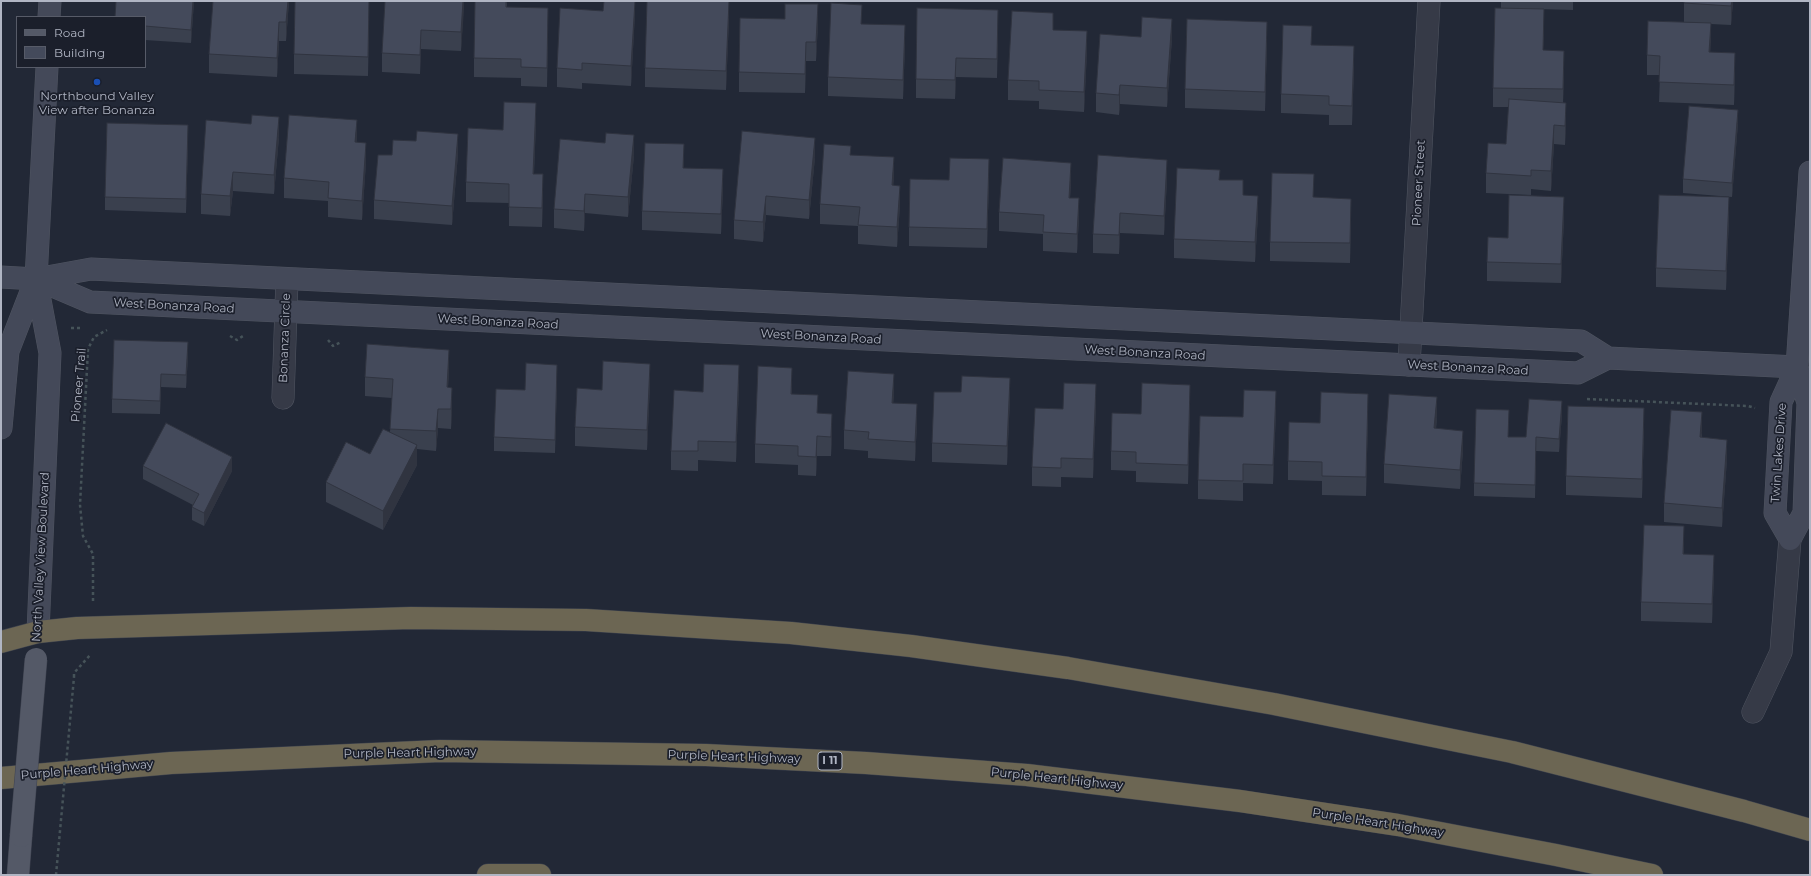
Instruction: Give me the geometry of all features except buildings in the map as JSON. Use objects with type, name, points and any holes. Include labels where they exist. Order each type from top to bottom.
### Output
[{"type":"highway","points":[[1,642],[38,632],[94,627],[350,619],[523,618],[718,628],[903,645],[1111,675],[1274,704],[1504,750],[1744,810],[1810,830]]},
{"type":"highway","name":"Purple Heart Highway","points":[[1,778],[171,763],[440,751],[714,755],[866,763],[1027,775],[1240,801],[1398,825],[1652,875]]},
{"type":"highway","points":[[488,875],[540,875]]},
{"type":"main road","name":"North Valley View Boulevard","points":[[18,875],[38,632]]},
{"type":"street","points":[[49,16],[50,1]]},
{"type":"street","name":"Pioneer Street","points":[[1410,365],[1429,1]]},
{"type":"street","name":"North Valley View Boulevard","points":[[38,632],[50,353],[36,279],[47,68]]},
{"type":"street","name":"Twin Lakes Drive","points":[[1800,539],[1774,513],[1781,402],[1797,367],[1810,172]]},
{"type":"street","name":"West Bonanza Road","points":[[1,277],[36,279],[91,269],[1581,341],[1608,358]]},
{"type":"street","name":"West Bonanza Road","points":[[36,279],[90,302],[286,312],[1578,373],[1608,358],[1797,367]]},
{"type":"street","name":"North Valley View Boulevard","points":[[1,428],[8,351],[36,279]]},
{"type":"street","name":"Bonanza Circle","points":[[284,398],[287,279]]},
{"type":"street","points":[[1084,317],[1084,350]]},
{"type":"street","name":"Twin Lakes Drive","points":[[1753,712],[1781,652],[1804,513],[1808,403],[1797,367]]},
{"type":"path","name":"Pioneer Trail","points":[[93,554],[83,536],[80,505],[88,349],[94,337],[106,330],[114,330]]},
{"type":"path","points":[[228,335],[237,340]]},
{"type":"path","points":[[56,875],[74,674],[94,650]]},
{"type":"place","name":"Northbound Valley View after Bonanza","points":[[97,82]]}]
